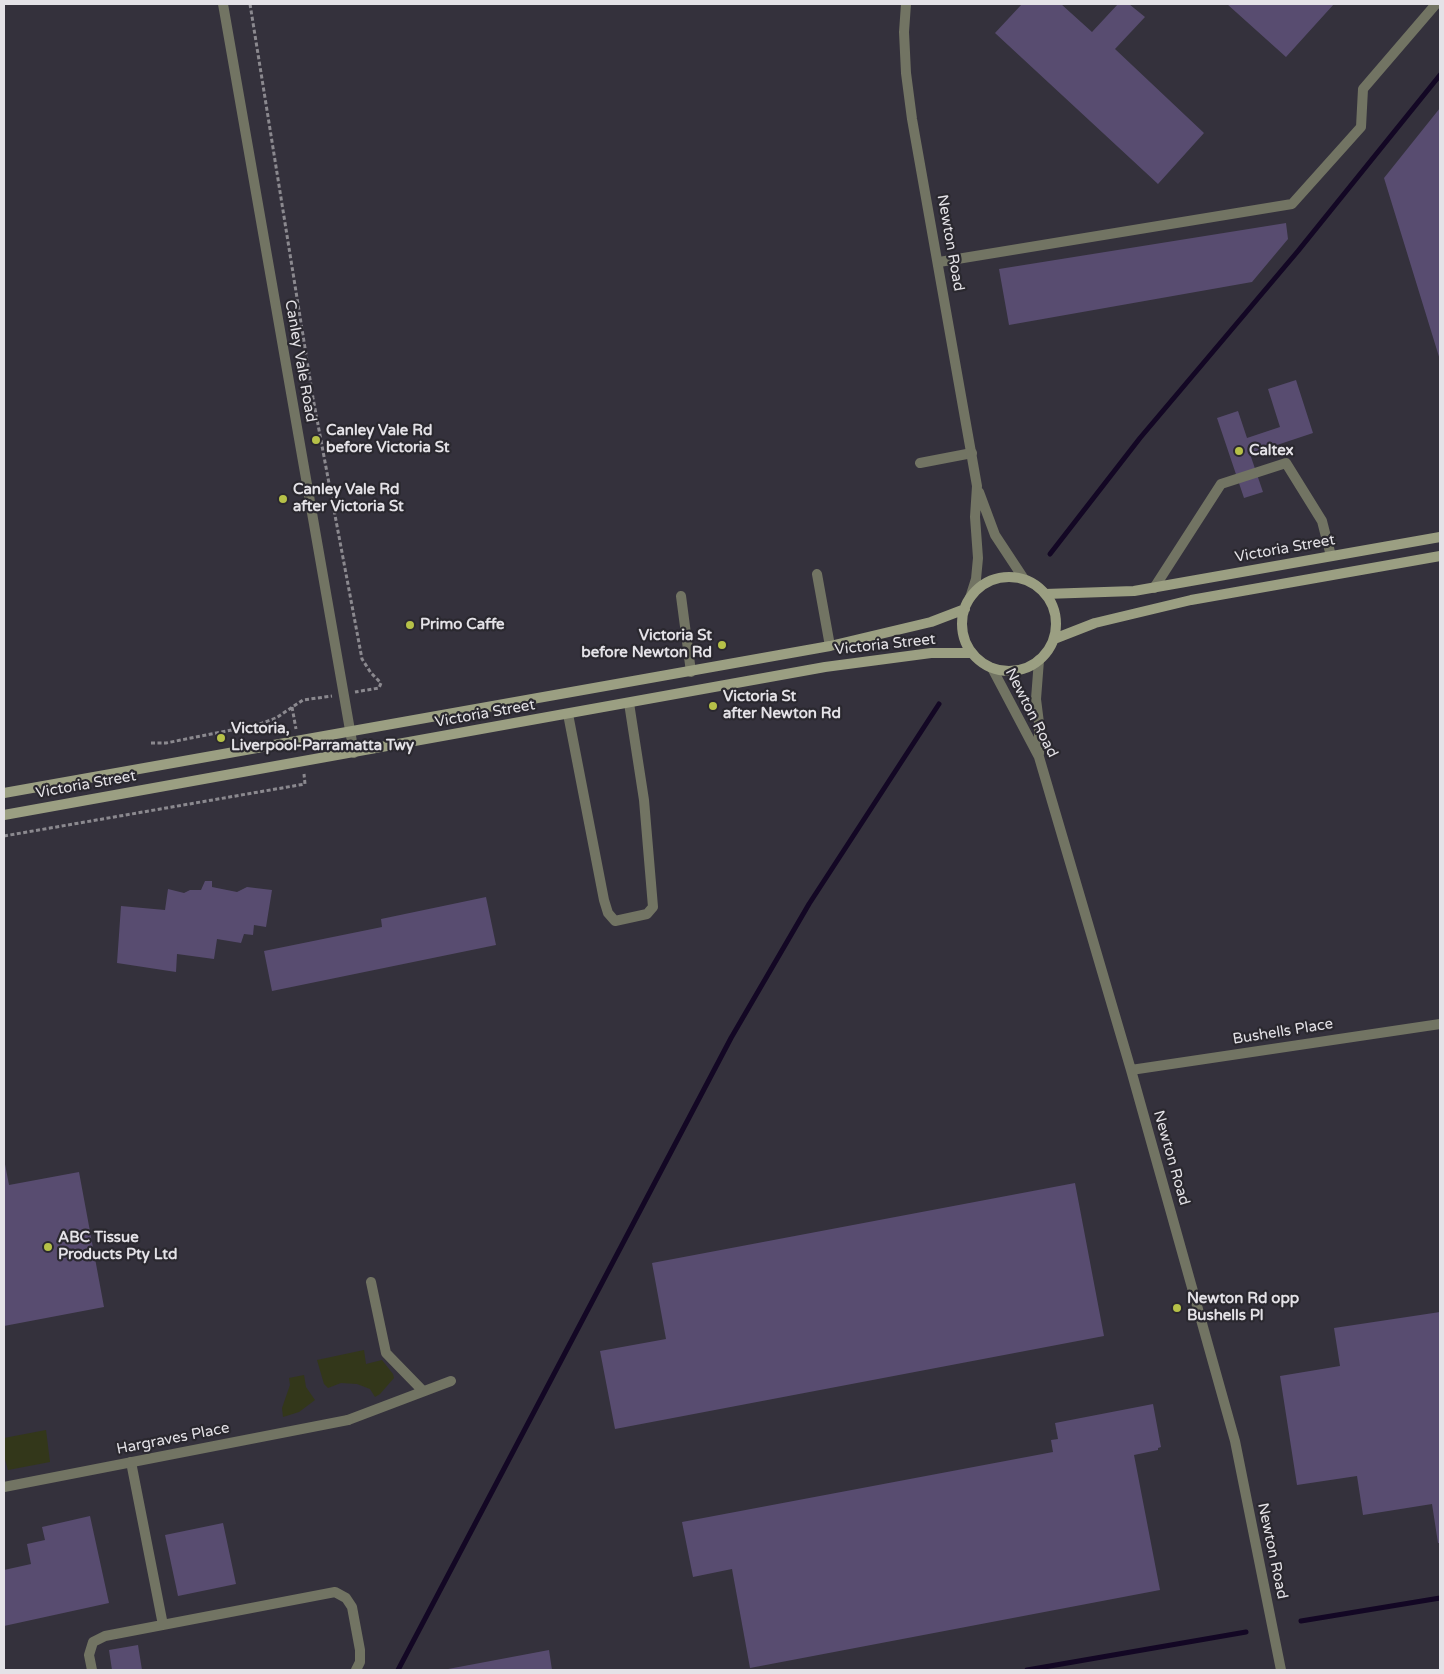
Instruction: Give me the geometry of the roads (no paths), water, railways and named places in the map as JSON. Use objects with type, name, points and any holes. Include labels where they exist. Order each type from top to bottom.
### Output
[{"type":"main road","name":"Victoria Street","points":[[1045,594],[1087,594],[1154,588],[1440,536]]},
{"type":"main road","points":[[1054,639],[1095,623],[1182,602],[1440,556]]},
{"type":"main road","points":[[998,578],[1024,579],[1045,594],[1053,608],[1056,623],[1054,639],[1048,651],[1040,660],[1029,667],[1016,670],[992,668],[972,653],[963,632],[965,609],[970,598],[987,582],[998,578]]},
{"type":"main road","name":"Victoria Street","points":[[4,793],[830,646],[931,622],[965,609]]},
{"type":"main road","name":"Victoria Street","points":[[4,815],[882,658],[972,653]]},
{"type":"street","name":"Canley Vale Road","points":[[222,4],[354,753]]},
{"type":"street","name":"Newton Road","points":[[906,4],[904,32],[906,74],[977,486],[995,536],[1024,579]]},
{"type":"street","points":[[939,262],[1292,204],[1361,127],[1363,89],[1436,4]]},
{"type":"street","points":[[920,463],[972,453]]},
{"type":"street","points":[[1154,588],[1220,484],[1286,463],[1322,521],[1331,556]]},
{"type":"street","name":"Newton Road","points":[[970,598],[976,580],[978,558],[975,517],[977,486]]},
{"type":"street","points":[[817,574],[830,646]]},
{"type":"street","points":[[680,596],[691,672]]},
{"type":"street","points":[[1039,757],[1039,723],[1036,699],[1040,660]]},
{"type":"street","name":"Newton Road","points":[[992,668],[1039,757],[1131,1070],[1235,1441],[1282,1670]]},
{"type":"street","points":[[568,714],[604,900],[608,913],[614,921],[647,914],[653,907],[644,800],[629,703]]},
{"type":"street","name":"Bushells Place","points":[[1131,1070],[1440,1024]]},
{"type":"street","points":[[371,1282],[386,1354],[423,1392]]},
{"type":"street","name":"Hargraves Place","points":[[4,1487],[348,1420],[451,1381]]},
{"type":"street","points":[[131,1462],[163,1625]]},
{"type":"street","points":[[92,1670],[89,1655],[93,1642],[105,1636],[335,1592],[346,1598],[352,1606],[360,1650],[360,1662],[356,1670]]},
{"type":"waterway","points":[[1050,554],[1140,438],[1298,251],[1440,75]]},
{"type":"waterway","points":[[398,1670],[731,1038],[809,904],[939,704]]},
{"type":"waterway","points":[[1301,1621],[1440,1598]]},
{"type":"waterway","points":[[1027,1670],[1246,1632]]},
{"type":"place","name":"Canley Vale Rd before Victoria St","points":[[316,440]]},
{"type":"place","name":"Caltex","points":[[1239,451]]},
{"type":"place","name":"Canley Vale Rd after Victoria St","points":[[283,499]]},
{"type":"place","name":"Primo Caffe","points":[[410,625]]},
{"type":"place","name":"Victoria St before Newton Rd","points":[[722,645]]},
{"type":"place","name":"Victoria St after Newton Rd","points":[[713,706]]},
{"type":"place","name":"Victoria, Liverpool-Parramatta Twy","points":[[221,738]]},
{"type":"place","name":"ABC Tissue Products Pty Ltd","points":[[48,1247]]},
{"type":"place","name":"Newton Rd opp Bushells Pl","points":[[1177,1308]]}]
